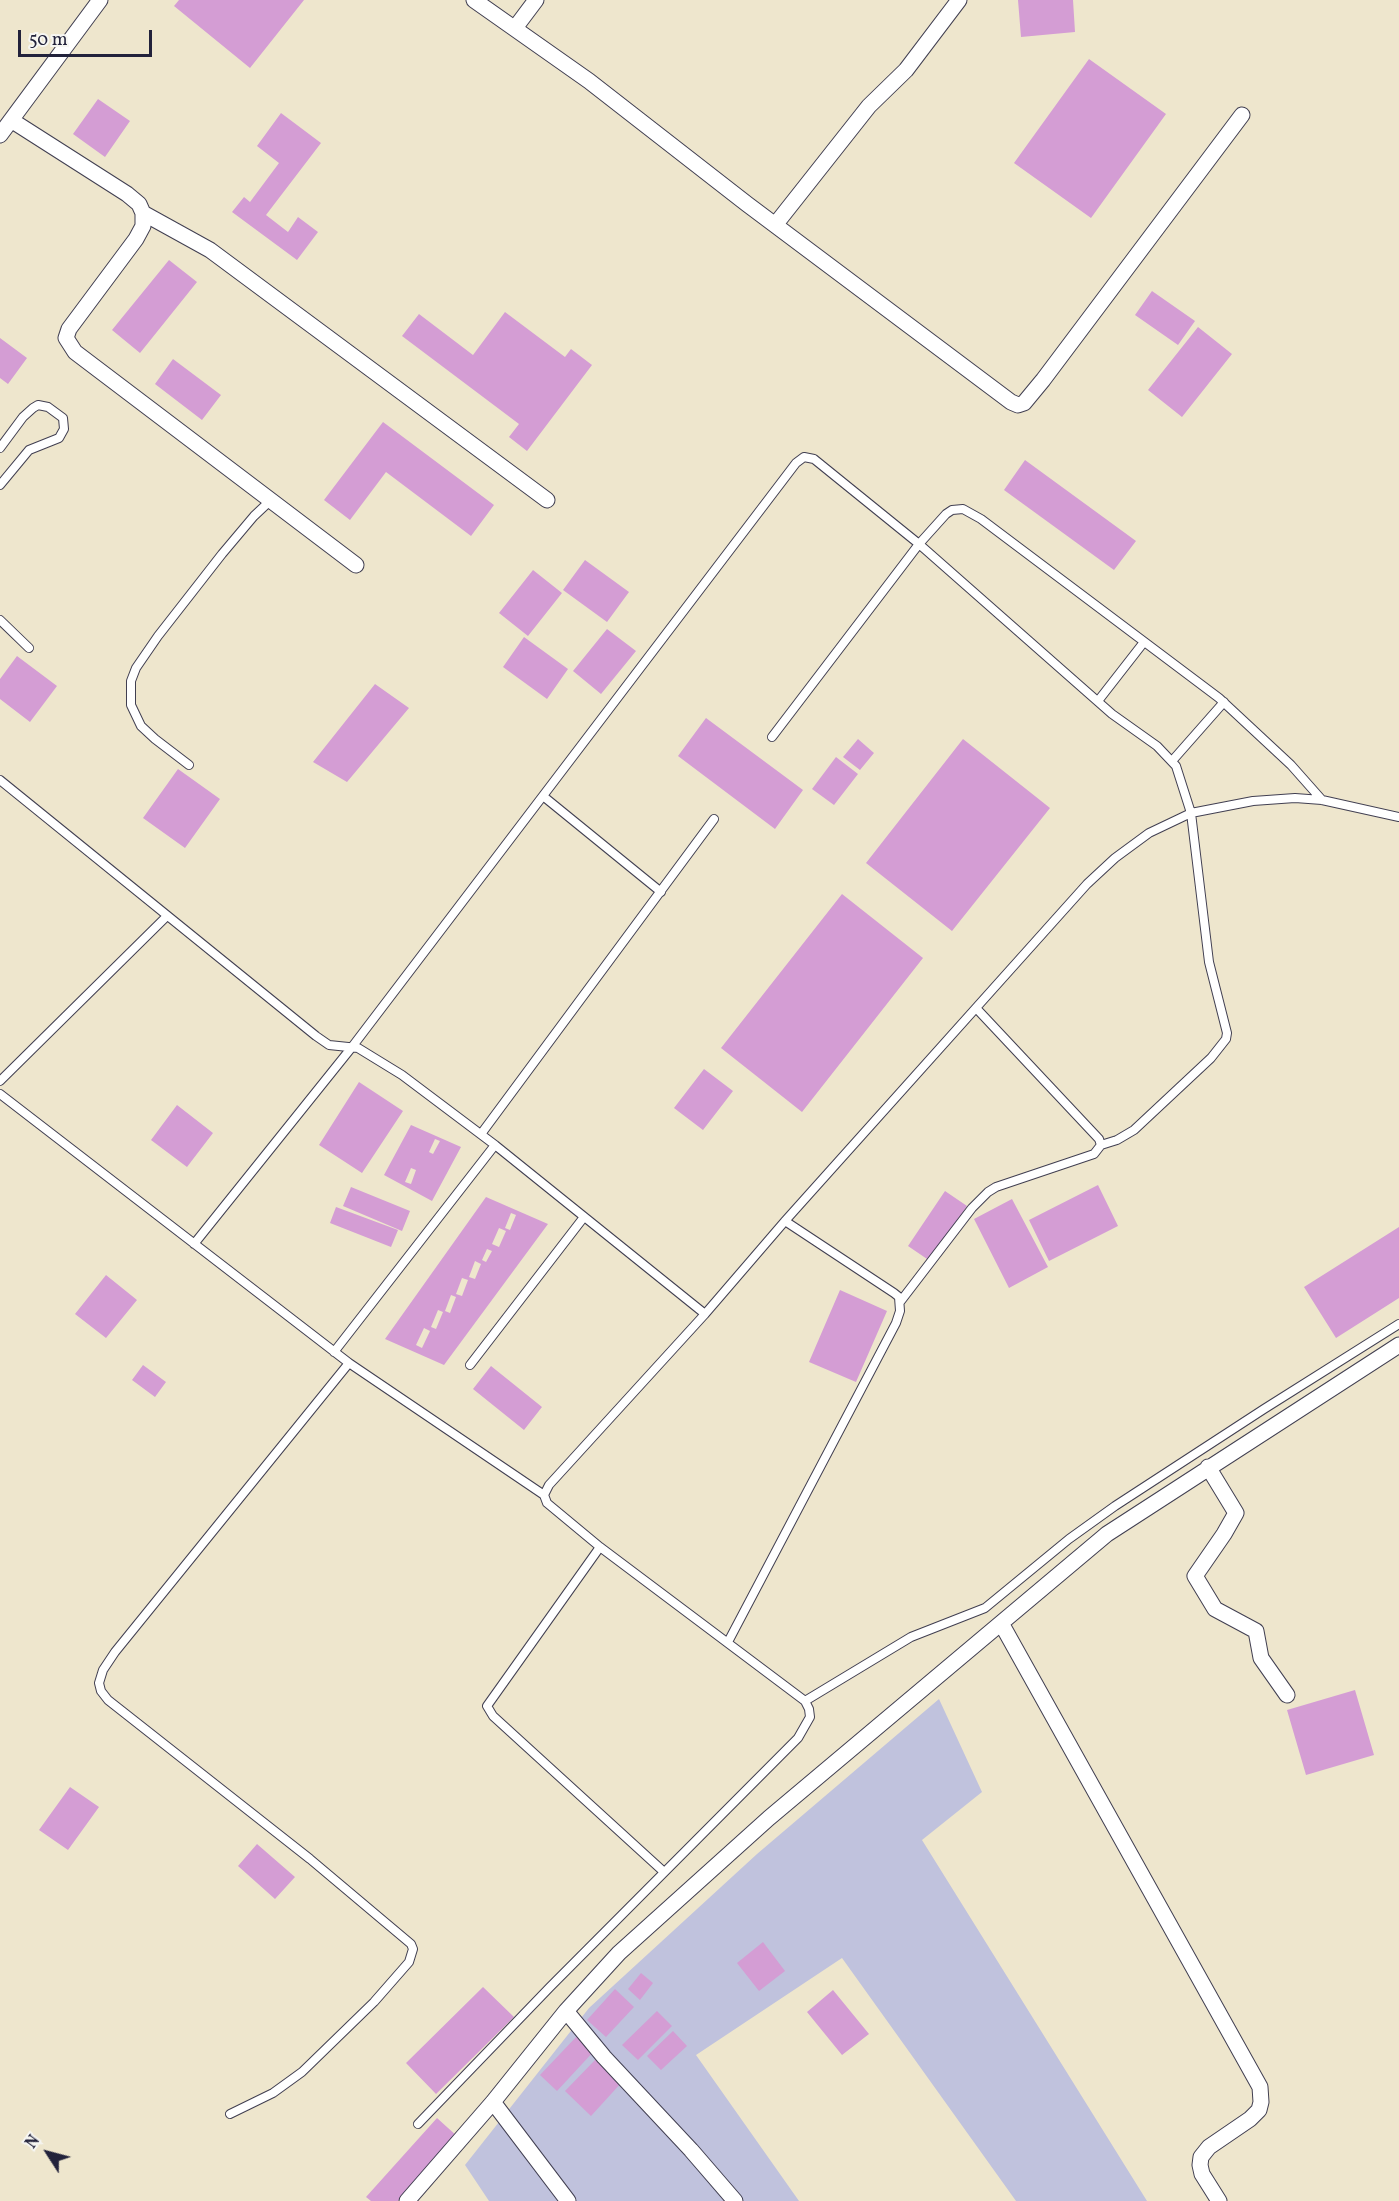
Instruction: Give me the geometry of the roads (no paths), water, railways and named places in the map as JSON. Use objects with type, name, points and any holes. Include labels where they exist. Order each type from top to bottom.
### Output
[{"type":"street","points":[[0,135],[100,0]]},
{"type":"street","points":[[474,0],[589,81],[775,225],[1017,405],[1024,403],[1043,380],[1242,115]]},
{"type":"street","points":[[515,28],[536,0]]},
{"type":"street","points":[[775,225],[869,106],[906,70],[958,0]]},
{"type":"street","points":[[11,120],[127,194],[139,204],[143,213],[143,226],[136,239],[69,329],[66,338],[75,352],[356,565]]},
{"type":"street","points":[[143,213],[210,250],[547,500]]},
{"type":"street","points":[[407,2201],[493,2102],[566,2011],[619,1953],[769,1818],[1107,1534],[1399,1345]]},
{"type":"street","points":[[1208,1467],[1236,1513],[1195,1576],[1215,1609],[1256,1631],[1261,1658],[1287,1695]]},
{"type":"street","points":[[1001,1623],[1260,2087],[1261,2102],[1258,2110],[1250,2119],[1209,2147],[1201,2157],[1202,2174],[1219,2201]]},
{"type":"street","points":[[566,2011],[604,2057],[735,2201]]},
{"type":"street","points":[[493,2102],[568,2201]]},
{"type":"lane","points":[[0,448],[23,417],[38,405],[48,407],[63,418],[64,429],[59,438],[29,450],[0,485]]},
{"type":"lane","points":[[194,1244],[352,1047],[796,463],[804,457],[814,459],[918,544],[1098,701],[1172,760],[1191,813],[1209,962],[1227,1033],[1226,1039],[1211,1058],[1127,1135],[1101,1145],[1094,1154],[996,1187],[988,1192],[972,1208],[900,1302]]},
{"type":"lane","points":[[189,765],[155,740],[141,726],[130,705],[131,681],[141,660],[158,636],[222,554],[254,516],[271,500]]},
{"type":"lane","points":[[772,737],[918,544],[946,514],[958,509],[968,510],[1224,702],[1292,765],[1322,800]]},
{"type":"lane","points":[[0,620],[29,648]]},
{"type":"lane","points":[[1098,701],[1144,642]]},
{"type":"lane","points":[[1172,760],[1224,702]]},
{"type":"lane","points":[[0,780],[326,1043],[352,1047],[368,1053],[402,1075],[495,1145],[705,1314]]},
{"type":"lane","points":[[543,796],[661,892]]},
{"type":"lane","points":[[544,1495],[549,1485],[705,1314],[785,1221],[1087,884],[1115,858],[1149,833],[1191,813],[1253,801],[1295,798],[1322,800],[1399,817]]},
{"type":"lane","points":[[481,1134],[714,819]]},
{"type":"lane","points":[[0,1081],[167,916]]},
{"type":"lane","points":[[976,1008],[1099,1139],[1101,1145]]},
{"type":"lane","points":[[0,1094],[334,1352],[544,1495],[547,1503],[600,1547],[805,1701],[809,1709],[810,1717],[798,1738],[418,2124]]},
{"type":"lane","points":[[334,1352],[495,1145]]},
{"type":"lane","points":[[470,1365],[584,1217]]},
{"type":"lane","points":[[728,1642],[896,1323],[900,1311],[899,1297],[894,1293],[785,1221]]},
{"type":"lane","points":[[805,1701],[911,1637],[985,1608],[1070,1539],[1115,1506],[1399,1324]]},
{"type":"lane","points":[[230,2114],[273,2093],[302,2072],[374,2002],[409,1962],[413,1949],[411,1944],[310,1858],[108,1700],[101,1691],[99,1683],[103,1670],[115,1652],[349,1363]]},
{"type":"lane","points":[[600,1547],[487,1706],[493,1716],[664,1872]]}]
